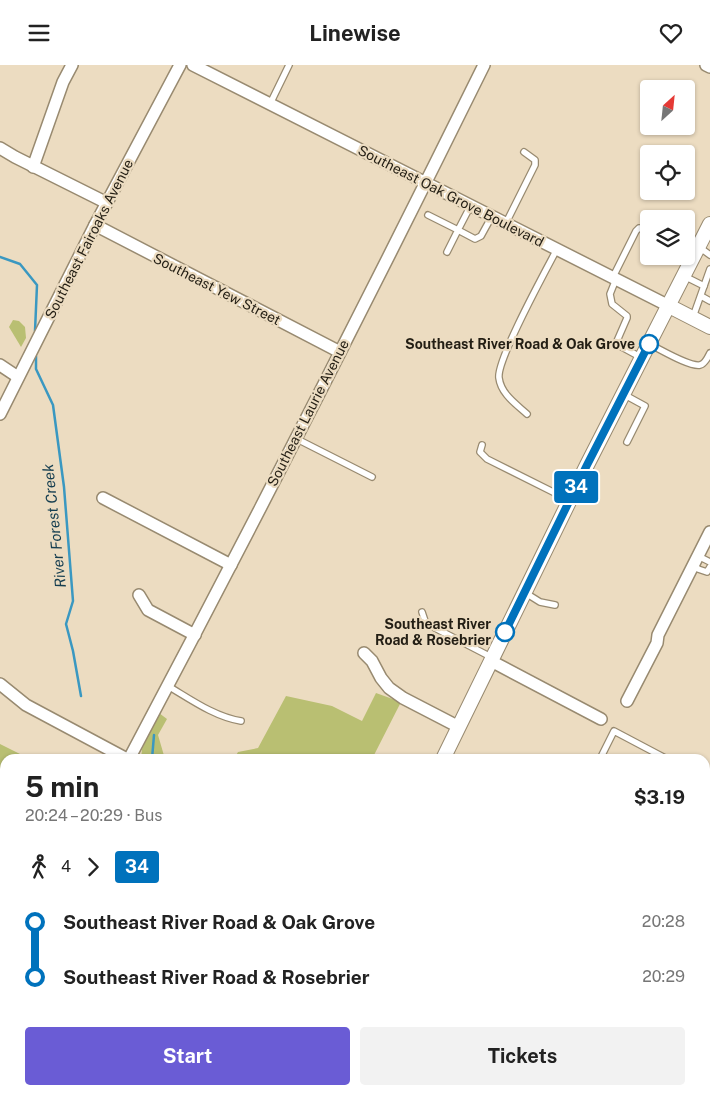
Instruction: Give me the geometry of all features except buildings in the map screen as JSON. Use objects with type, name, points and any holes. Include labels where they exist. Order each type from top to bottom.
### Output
[{"type":"street","points":[[33,167],[63,82],[72,65]]},
{"type":"street","name":"Southeast Fairoaks Avenue","points":[[0,414],[106,203],[180,65]]},
{"type":"street","name":"Southeast Oak Grove Boulevard","points":[[193,65],[710,327]]},
{"type":"street","name":"Southeast Laurie Avenue","points":[[131,754],[231,565],[426,183],[484,65]]},
{"type":"street","points":[[706,65],[710,67]]},
{"type":"street","points":[[0,148],[33,167],[106,203]]},
{"type":"street","points":[[446,754],[569,500],[710,224]]},
{"type":"street","name":"Southeast Yew Street","points":[[95,225],[340,351]]},
{"type":"street","points":[[0,365],[18,377]]},
{"type":"street","points":[[103,498],[231,565]]},
{"type":"street","points":[[627,701],[710,532]]},
{"type":"street","points":[[139,595],[148,610],[195,635]]},
{"type":"street","points":[[364,653],[372,661],[389,688],[403,698],[459,727]]},
{"type":"street","points":[[492,659],[601,719]]},
{"type":"street","points":[[0,684],[26,705],[119,754]]},
{"type":"lane","points":[[270,104],[289,65]]},
{"type":"lane","points":[[506,223],[535,165],[535,160],[524,151]]},
{"type":"lane","points":[[447,251],[470,205]]},
{"type":"lane","points":[[428,215],[475,239],[481,236],[492,216]]},
{"type":"lane","points":[[640,229],[636,231],[614,278],[610,293],[612,304],[627,316],[617,341],[620,346],[642,358]]},
{"type":"lane","points":[[527,413],[506,394],[501,386],[498,372],[508,347],[557,249]]},
{"type":"lane","points":[[693,318],[710,269]]},
{"type":"lane","points":[[684,276],[704,286]]},
{"type":"lane","points":[[701,296],[710,301]]},
{"type":"lane","points":[[649,344],[690,363],[699,365],[703,364],[710,353]]},
{"type":"lane","points":[[623,394],[645,405],[627,442]]},
{"type":"lane","points":[[296,438],[372,477]]},
{"type":"lane","points":[[482,445],[480,451],[487,459],[569,500]]},
{"type":"lane","points":[[710,562],[696,560],[698,569],[707,572],[710,567]]},
{"type":"lane","points":[[524,593],[540,602],[555,605]]},
{"type":"lane","points":[[422,612],[425,621],[434,628],[492,659]]},
{"type":"lane","points":[[168,686],[230,719],[241,721]]},
{"type":"lane","points":[[602,754],[614,731],[658,754]]},
{"type":"green space","points":[[13,320],[19,321],[25,327],[26,338],[21,347],[9,327]]},
{"type":"green space","points":[[376,693],[401,702],[375,754],[237,754],[238,752],[258,748],[286,696],[332,706],[362,721]]},
{"type":"green space","points":[[159,713],[167,719],[158,735],[164,754],[142,754],[142,749]]},
{"type":"green space","points":[[0,744],[20,754],[0,754]]},
{"type":"waterway","name":"River Forest Creek","points":[[0,257],[20,264],[37,285],[35,331]]},
{"type":"waterway","name":"River Forest Creek","points":[[36,356],[36,369],[53,405],[64,487],[73,601],[66,624],[81,696]]},
{"type":"waterway","name":"River Forest Creek","points":[[152,754],[154,735]]},
{"type":"bus line","name":"34","points":[[505,632],[649,344]]},
{"type":"place","name":"Southeast River Road & Oak Grove","points":[[649,344]]},
{"type":"place","name":"Southeast River Road & Rosebrier","points":[[505,632]]}]
